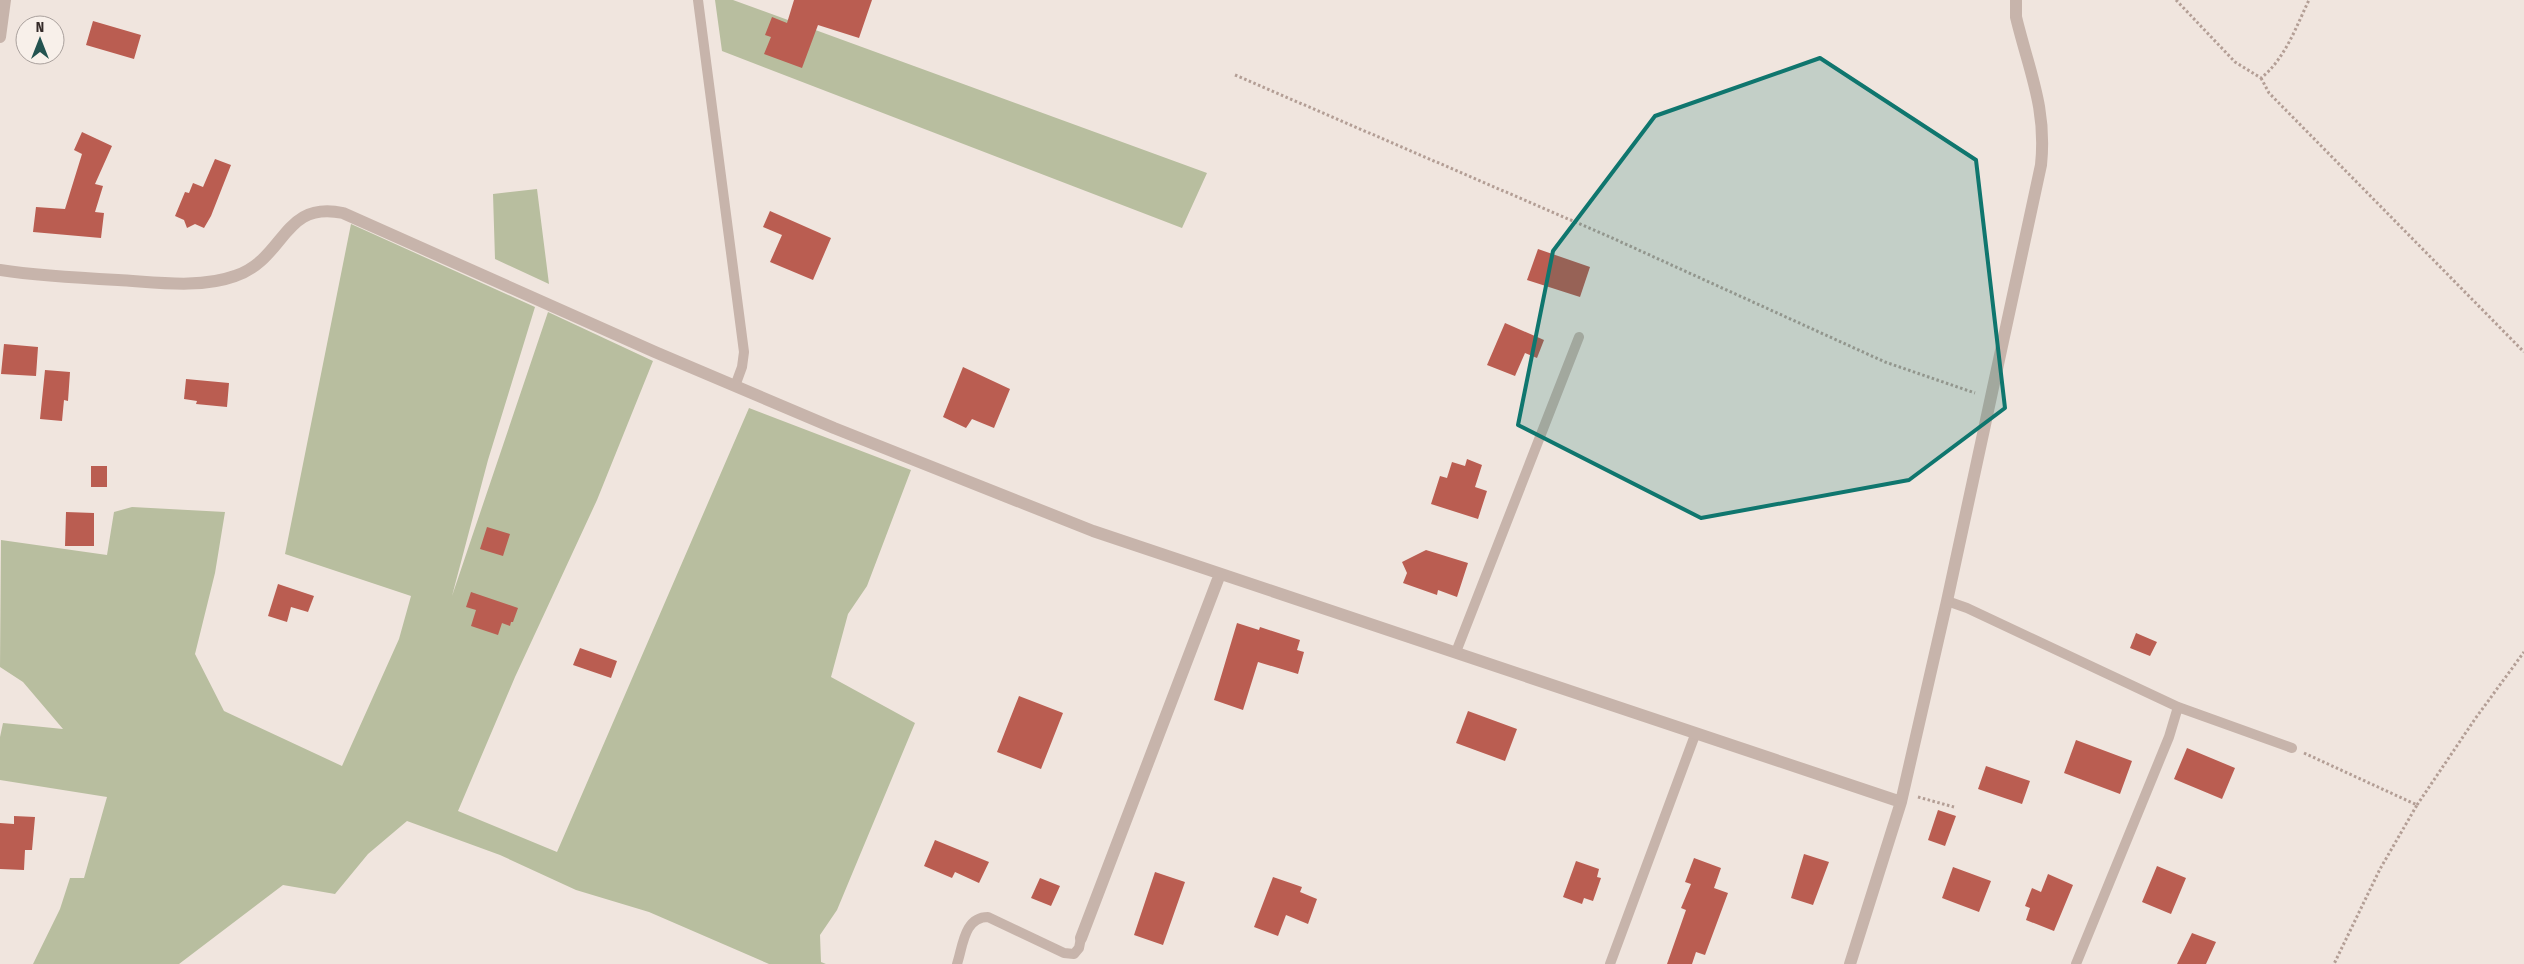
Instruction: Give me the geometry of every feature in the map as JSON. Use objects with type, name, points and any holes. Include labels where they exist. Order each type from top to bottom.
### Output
[{"type":"street","points":[[0,36],[5,0]]},
{"type":"street","points":[[1850,964],[1902,797],[1947,601],[2039,175],[2044,140],[2038,96],[2016,17],[2016,0]]},
{"type":"street","points":[[0,270],[141,282],[196,282],[222,279],[244,273],[261,262],[298,220],[306,214],[332,211],[353,216],[734,386],[1036,510],[1695,735],[1902,797]]},
{"type":"street","points":[[1081,938],[1220,574]]},
{"type":"lane","points":[[698,0],[744,352],[742,367],[734,386]]},
{"type":"lane","points":[[1456,652],[1579,337]]},
{"type":"lane","points":[[1947,601],[1984,616],[2178,707],[2292,748]]},
{"type":"lane","points":[[2076,964],[2169,737],[2178,707]]},
{"type":"lane","points":[[1610,964],[1695,735]]},
{"type":"lane","points":[[957,964],[968,927],[973,920],[980,917],[988,917],[1064,953],[1074,954],[1079,948],[1081,938]]},
{"type":"path","points":[[2176,0],[2235,62],[2261,78],[2268,93],[2524,352]]},
{"type":"path","points":[[2261,78],[2272,69],[2282,54],[2309,0]]},
{"type":"path","points":[[1235,75],[1628,244],[1885,362],[1990,398]]},
{"type":"path","points":[[2334,964],[2380,869],[2417,805],[2474,719],[2524,652]]},
{"type":"path","points":[[2292,748],[2417,805]]},
{"type":"path","points":[[1902,797],[1954,807]]},
{"type":"highlighted area","points":[[1820,58],[1976,160],[2005,408],[1909,480],[1701,518],[1518,425],[1553,251],[1655,116]]},
{"type":"green space","points":[[715,0],[733,0],[1207,173],[1182,228],[722,51]]},
{"type":"green space","points":[[537,189],[549,284],[495,259],[493,194]]},
{"type":"green space","points":[[351,224],[535,307],[488,460],[452,596],[548,312],[653,361],[597,500],[515,677],[458,811],[557,852],[749,408],[911,470],[867,586],[848,614],[831,677],[915,723],[837,910],[820,935],[821,962],[826,964],[769,964],[649,912],[576,890],[500,855],[407,821],[368,854],[335,894],[283,885],[179,964],[33,964],[60,909],[70,878],[84,878],[107,797],[0,780],[0,737],[3,723],[63,729],[23,682],[0,667],[1,540],[107,555],[114,512],[132,507],[225,512],[215,573],[195,654],[224,711],[342,766],[399,639],[411,596],[285,554]]},
{"type":"building","points":[[794,0],[872,0],[859,38],[818,25],[802,68],[764,54],[771,37],[765,35],[772,17],[787,23]]},
{"type":"building","points":[[93,21],[141,35],[134,59],[86,45]]},
{"type":"building","points":[[82,132],[112,146],[95,184],[103,186],[95,212],[104,213],[101,238],[33,232],[36,207],[65,209],[82,154],[74,150]]},
{"type":"building","points":[[215,159],[231,165],[211,216],[204,228],[195,224],[187,228],[184,220],[175,216],[185,192],[189,193],[193,183],[203,187]]},
{"type":"building","points":[[770,211],[831,238],[813,280],[770,262],[782,235],[763,227]]},
{"type":"building","points":[[1538,249],[1590,267],[1580,297],[1527,280]]},
{"type":"building","points":[[1505,323],[1544,340],[1537,358],[1525,353],[1515,376],[1487,365]]},
{"type":"building","points":[[4,344],[38,347],[36,376],[1,374]]},
{"type":"building","points":[[963,367],[1010,389],[994,428],[972,419],[966,428],[943,417]]},
{"type":"building","points":[[45,370],[70,372],[68,401],[64,400],[62,421],[40,419]]},
{"type":"building","points":[[186,379],[229,383],[227,407],[196,404],[197,401],[184,399]]},
{"type":"building","points":[[1467,459],[1482,465],[1475,487],[1487,491],[1478,519],[1431,504],[1440,476],[1447,478],[1452,462],[1465,466]]},
{"type":"building","points":[[91,466],[107,466],[107,487],[91,487]]},
{"type":"building","points":[[66,512],[94,513],[94,546],[65,546]]},
{"type":"building","points":[[487,527],[510,534],[503,556],[480,549]]},
{"type":"building","points":[[1426,550],[1468,563],[1457,597],[1438,590],[1437,595],[1403,583],[1407,573],[1402,562]]},
{"type":"building","points":[[278,584],[314,596],[308,612],[291,607],[287,622],[268,616]]},
{"type":"building","points":[[471,592],[518,608],[510,626],[502,623],[498,635],[471,626],[476,610],[466,607]]},
{"type":"building","points":[[1237,623],[1259,630],[1260,627],[1300,640],[1297,650],[1304,652],[1298,674],[1258,662],[1243,710],[1214,700]]},
{"type":"building","points":[[2136,633],[2157,642],[2150,656],[2130,648]]},
{"type":"building","points":[[580,648],[617,661],[611,678],[573,665]]},
{"type":"building","points":[[1019,696],[1063,713],[1041,769],[997,752]]},
{"type":"building","points":[[1468,711],[1517,729],[1505,761],[1456,743]]},
{"type":"building","points":[[2076,740],[2132,761],[2120,794],[2064,773]]},
{"type":"building","points":[[2187,748],[2235,768],[2222,799],[2174,779]]},
{"type":"building","points":[[1986,766],[2030,781],[2022,804],[1978,789]]},
{"type":"building","points":[[1938,810],[1956,816],[1945,846],[1928,840]]},
{"type":"building","points":[[14,816],[35,817],[32,850],[25,850],[24,870],[0,869],[0,823],[14,824]]},
{"type":"building","points":[[935,840],[989,862],[979,883],[955,872],[952,878],[924,866]]},
{"type":"building","points":[[1804,854],[1829,862],[1813,905],[1791,898]]},
{"type":"building","points":[[1694,858],[1721,868],[1714,888],[1728,893],[1705,955],[1696,952],[1692,964],[1667,964],[1686,910],[1681,908],[1691,884],[1685,882]]},
{"type":"building","points":[[1576,861],[1599,869],[1597,877],[1601,878],[1593,901],[1584,898],[1582,904],[1563,897]]},
{"type":"building","points":[[2157,866],[2186,878],[2171,914],[2142,902]]},
{"type":"building","points":[[1953,867],[1991,881],[1979,912],[1942,898]]},
{"type":"building","points":[[1155,872],[1185,882],[1163,945],[1134,935]]},
{"type":"building","points":[[2048,874],[2073,885],[2054,931],[2026,920],[2030,908],[2025,906],[2032,888],[2041,892]]},
{"type":"building","points":[[1273,877],[1302,887],[1300,892],[1317,899],[1308,924],[1286,915],[1278,936],[1254,927]]},
{"type":"building","points":[[1040,878],[1060,886],[1051,906],[1031,898]]},
{"type":"building","points":[[2192,933],[2216,942],[2206,964],[2177,964]]}]
